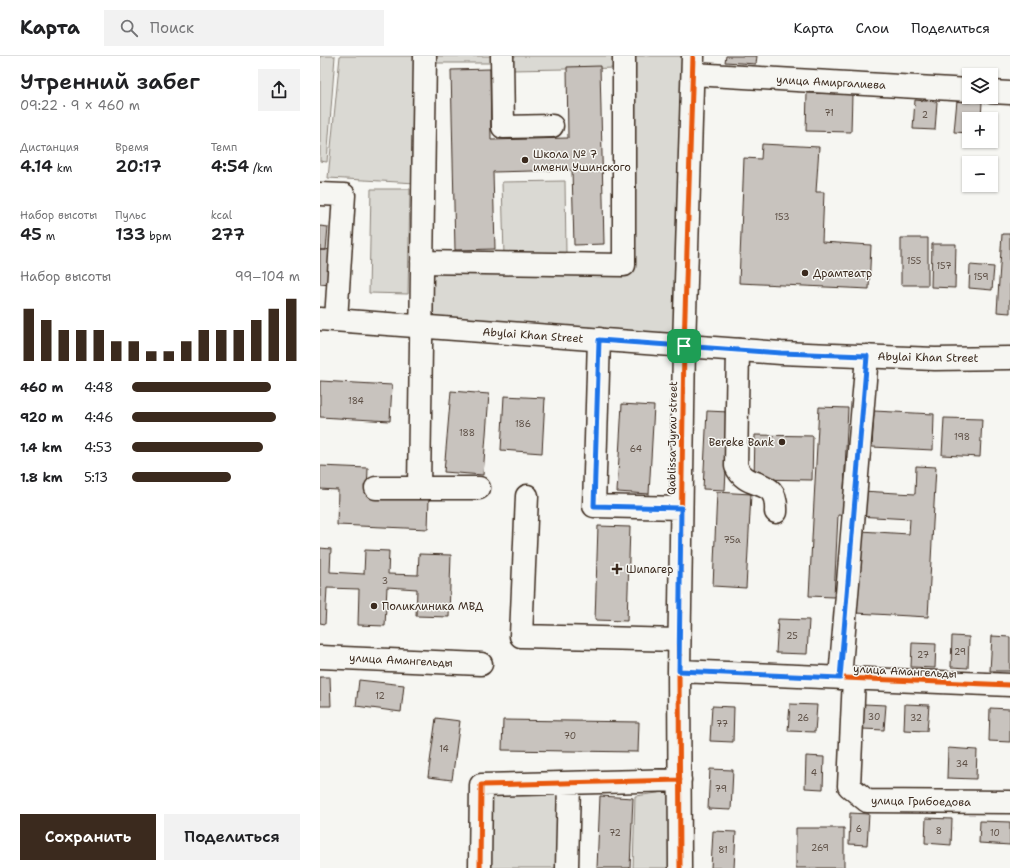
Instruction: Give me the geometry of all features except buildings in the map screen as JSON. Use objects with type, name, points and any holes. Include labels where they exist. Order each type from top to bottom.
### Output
[{"type":"street","points":[[419,488],[424,56]]},
{"type":"street","points":[[502,56],[503,126],[552,126]]},
{"type":"street","points":[[422,262],[624,265],[624,56]]},
{"type":"street","name":"улица Амиргалиева","points":[[693,65],[962,89]]},
{"type":"street","name":"Qablissa Jyrau street","points":[[680,868],[679,640],[681,508],[684,346],[693,65]]},
{"type":"street","points":[[998,92],[1010,93]]},
{"type":"street","points":[[320,194],[344,195],[328,320]]},
{"type":"street","name":"Abylai Khan Street","points":[[328,320],[781,353],[935,359],[1010,358]]},
{"type":"street","points":[[599,340],[594,506],[681,508]]},
{"type":"street","points":[[738,350],[736,466],[739,474],[747,480],[766,487],[774,493],[777,501],[776,512]]},
{"type":"street","points":[[847,678],[867,356]]},
{"type":"street","points":[[376,488],[479,488]]},
{"type":"street","points":[[527,496],[521,636],[679,640]]},
{"type":"street","name":"улица Амангельды","points":[[320,657],[481,664]]},
{"type":"street","name":"улица Амангельды","points":[[679,671],[1010,685]]},
{"type":"street","name":"улица Грибоедова","points":[[847,678],[849,786],[867,801],[1010,802]]},
{"type":"street","points":[[480,868],[481,785],[680,780]]},
{"type":"street","points":[[567,868],[569,783]]},
{"type":"shaded area","points":[[320,56],[335,56],[327,162],[320,161]]},
{"type":"shaded area","points":[[340,56],[416,56],[416,183],[328,178]]},
{"type":"shaded area","points":[[432,56],[499,56],[498,63],[432,63]]},
{"type":"shaded area","points":[[511,56],[619,56],[619,68],[511,70]]},
{"type":"shaded area","points":[[631,56],[683,56],[675,338],[428,322],[429,267],[628,274]]},
{"type":"shaded area","points":[[565,181],[566,255],[504,256],[502,182]]},
{"type":"shaded area","points":[[371,189],[410,189],[408,294],[369,293]]},
{"type":"shaded area","points":[[562,790],[559,868],[488,868],[488,792]]},
{"type":"shaded area","points":[[673,791],[674,868],[633,868],[635,796]]},
{"type":"cycle path","points":[[680,868],[679,671],[684,346],[693,56]]},
{"type":"cycle path","points":[[679,671],[1010,685]]},
{"type":"cycle path","points":[[480,868],[481,785],[680,780]]},
{"type":"place","name":"Школа № 7 имени Ушинского","points":[[525,160]]},
{"type":"place","name":"Драмтеатр","points":[[805,273]]},
{"type":"place","name":"Bereke Bank","points":[[782,442]]},
{"type":"place","name":"Шипагер","points":[[617,569]]},
{"type":"place","name":"Поликлиника МВД","points":[[374,606]]},
{"type":"route","points":[[599,340],[684,346],[781,353],[867,356],[840,678],[679,671],[681,508],[594,506],[599,340]]}]
